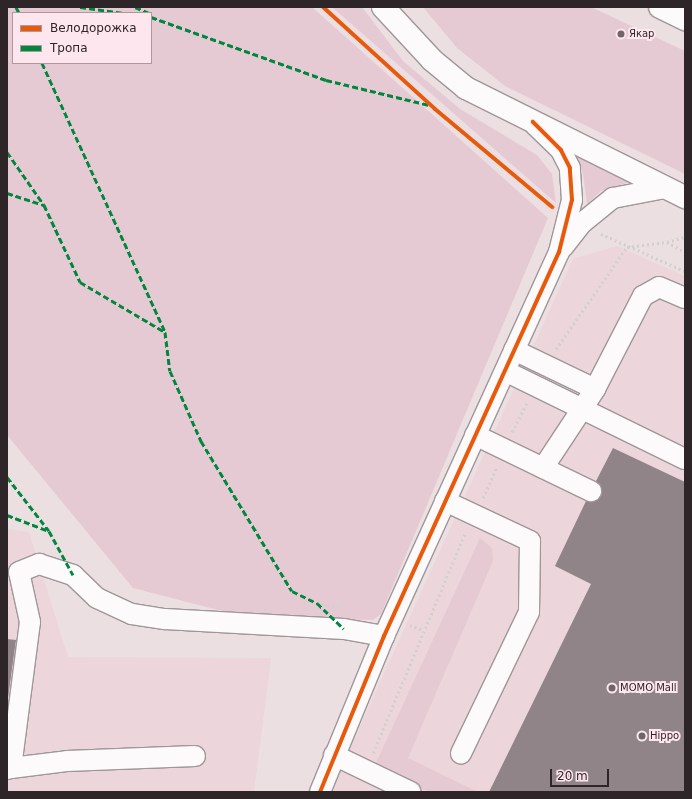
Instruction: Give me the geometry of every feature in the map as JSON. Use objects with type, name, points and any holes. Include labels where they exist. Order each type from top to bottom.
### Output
[{"type":"main road","points":[[383,7],[398,16],[466,88],[685,197]]},
{"type":"main road","points":[[660,7],[685,19]]},
{"type":"street","points":[[320,792],[334,754],[384,636],[559,252],[572,200],[570,168],[561,150],[533,122]]},
{"type":"street","points":[[559,252],[582,223],[613,198],[635,191],[665,188]]},
{"type":"street","points":[[543,468],[581,410],[648,291],[658,287],[685,298]]},
{"type":"street","points":[[514,350],[594,388]]},
{"type":"street","points":[[505,371],[536,385],[581,410],[685,459]]},
{"type":"street","points":[[475,435],[591,491]]},
{"type":"street","points":[[445,501],[530,541],[529,612],[461,752]]},
{"type":"street","points":[[195,756],[67,761],[9,769],[30,622],[19,572],[39,564],[73,575],[98,598],[132,614],[165,620],[344,629],[384,636]]},
{"type":"street","points":[[334,754],[410,792]]},
{"type":"path","points":[[323,7],[435,109],[552,207]]},
{"type":"path","points":[[598,233],[626,247],[685,271]]},
{"type":"path","points":[[545,365],[626,247],[667,242],[685,238]]},
{"type":"path","points":[[667,242],[685,252]]},
{"type":"path","points":[[481,503],[504,450],[536,385]]},
{"type":"path","points":[[366,770],[423,630],[467,528]]},
{"type":"path","points":[[406,624],[423,630]]},
{"type":"shaded area","points":[[7,7],[312,7],[548,218],[381,614],[373,620],[249,618],[133,588],[7,435]]},
{"type":"shaded area","points":[[332,7],[362,7],[403,61],[460,109],[537,155],[552,174],[556,203]]},
{"type":"shaded area","points":[[423,7],[591,7],[685,51],[685,174],[505,86],[457,48]]},
{"type":"shaded area","points":[[573,151],[630,182],[601,191],[587,204],[583,174]]},
{"type":"shaded area","points":[[617,246],[685,276],[685,792],[330,792],[573,259]]},
{"type":"shaded area","points":[[7,529],[29,532],[68,657],[271,658],[254,792],[7,792]]},
{"type":"shaded area","points":[[480,538],[492,548],[493,561],[408,758],[478,792],[429,792],[375,765]]},
{"type":"building","name":"MOMO Mall","points":[[613,448],[685,482],[685,792],[489,792],[591,584],[555,566],[586,501],[592,502],[601,496],[602,490],[596,481]]},
{"type":"building","points":[[7,639],[16,640],[8,698],[7,698]]},
{"type":"marked path","points":[[16,7],[18,12]]},
{"type":"marked path","points":[[80,7],[117,12]]},
{"type":"marked path","points":[[135,7],[147,12]]},
{"type":"marked path","points":[[152,17],[326,80],[429,105]]},
{"type":"marked path","points":[[42,64],[165,332],[170,371],[201,441],[292,591],[317,603],[344,629]]},
{"type":"marked path","points":[[7,152],[44,205],[80,282],[165,332]]},
{"type":"marked path","points":[[7,193],[44,205]]},
{"type":"marked path","points":[[7,477],[49,531]]},
{"type":"marked path","points":[[7,515],[49,531],[73,575]]},
{"type":"cycle path","points":[[323,7],[435,109],[552,207]]},
{"type":"cycle path","points":[[320,792],[384,636],[559,252],[572,200],[570,168],[561,150],[533,122]]},
{"type":"place","name":"Якар","points":[[621,34]]},
{"type":"place","name":"MOMO Mall","points":[[612,688]]},
{"type":"place","name":"Hippo","points":[[642,736]]}]
